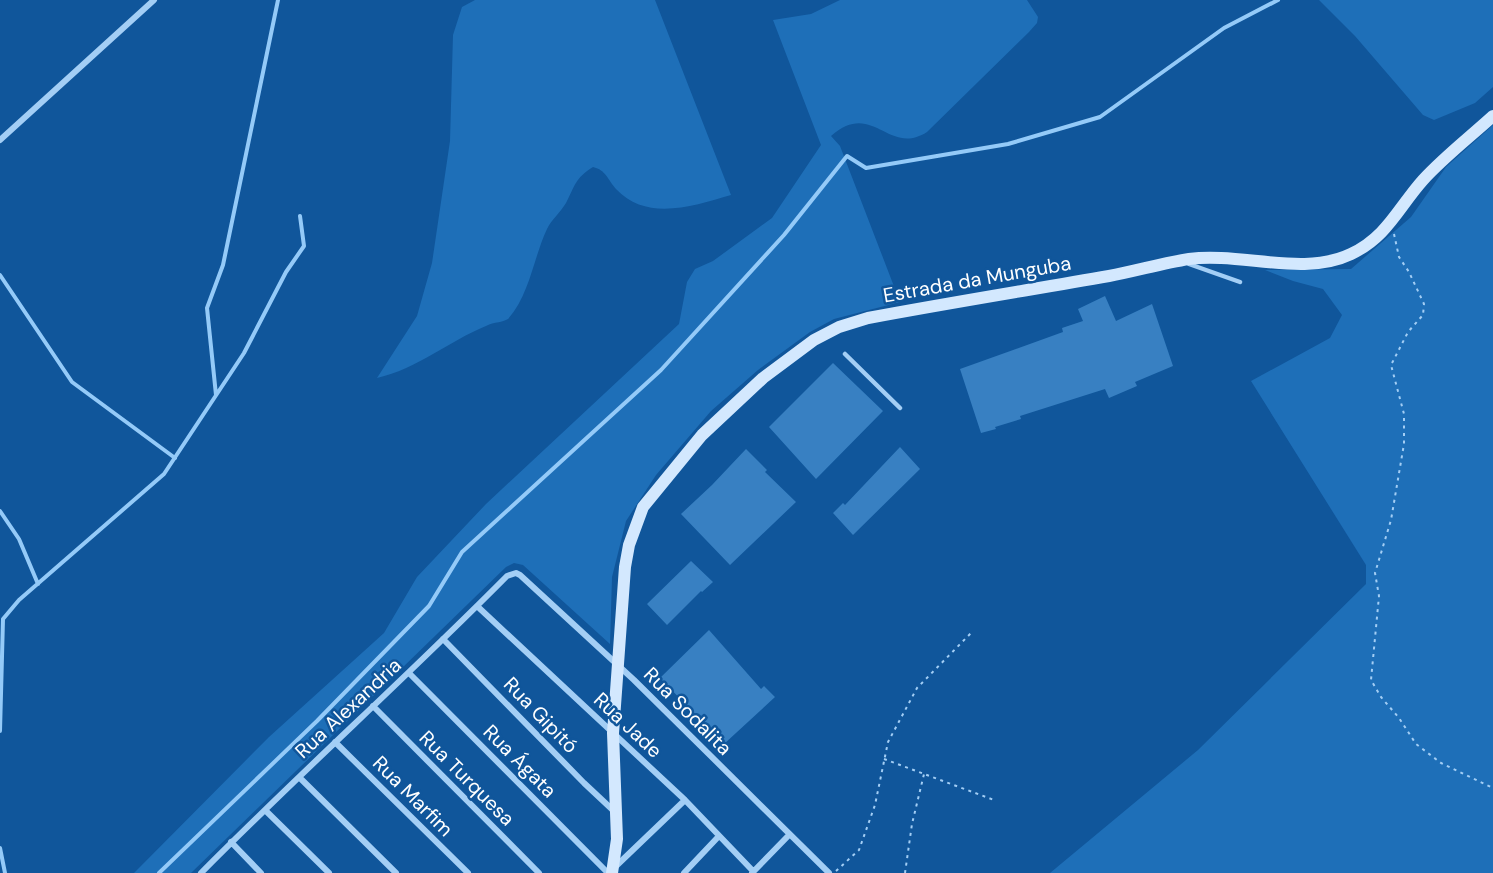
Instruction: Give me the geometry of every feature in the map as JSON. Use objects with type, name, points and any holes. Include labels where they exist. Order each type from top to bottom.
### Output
[{"type":"main road","name":"Estrada da Munguba","points":[[611,872],[617,839],[613,733],[628,545],[643,507],[675,466],[718,419],[763,378],[814,340],[839,327],[868,318],[1182,261],[1225,257],[1309,264],[1326,262],[1351,254],[1372,243],[1391,223],[1421,182],[1493,116]]},
{"type":"street","points":[[0,140],[154,0]]},
{"type":"street","name":"Rua Alexandria","points":[[201,873],[507,576],[516,573],[520,575]]},
{"type":"street","name":"Rua Sodalita","points":[[520,575],[619,667],[829,873]]},
{"type":"street","name":"Rua Jade","points":[[477,606],[685,800],[752,872]]},
{"type":"street","name":"Rua Gipitó","points":[[443,639],[617,814]]},
{"type":"street","name":"Rua Ágata","points":[[409,673],[611,872]]},
{"type":"street","name":"Rua Turquesa","points":[[373,706],[538,873]]},
{"type":"street","name":"Rua Marfim","points":[[335,742],[468,873]]},
{"type":"street","points":[[299,777],[396,873]]},
{"type":"street","points":[[611,872],[685,800]]},
{"type":"street","points":[[265,810],[329,873]]},
{"type":"street","points":[[752,872],[789,835]]},
{"type":"street","points":[[684,873],[719,836]]},
{"type":"street","points":[[231,842],[261,873]]},
{"type":"lane","points":[[1182,261],[1240,282]]},
{"type":"lane","points":[[845,354],[900,408]]},
{"type":"path","points":[[1391,223],[1399,257],[1424,304],[1423,315],[1408,332],[1391,365],[1404,414],[1404,444],[1391,520],[1376,573],[1379,596],[1371,680],[1416,744],[1441,763],[1493,788]]},
{"type":"path","points":[[834,873],[858,850],[875,805],[888,742],[917,688],[973,631]]},
{"type":"path","points":[[884,759],[994,800]]},
{"type":"path","points":[[905,873],[912,824],[924,774]]},
{"type":"shaded area","points":[[475,0],[655,0],[731,195],[686,207],[656,208],[628,199],[616,189],[604,173],[593,167],[579,179],[566,203],[549,226],[521,299],[508,319],[472,332],[419,362],[377,378],[417,316],[432,263],[450,141],[453,35],[462,7]]},
{"type":"shaded area","points":[[840,0],[1027,0],[1038,17],[1037,23],[1029,32],[927,132],[913,138],[901,138],[870,125],[858,123],[846,126],[831,136],[840,146],[900,302],[834,319],[810,332],[758,370],[711,411],[656,475],[626,521],[612,577],[610,644],[523,565],[514,563],[506,567],[191,873],[134,873],[269,737],[384,633],[417,577],[486,504],[679,324],[687,282],[695,269],[713,261],[772,218],[821,145],[773,20],[811,14]]},
{"type":"shaded area","points":[[1319,0],[1493,0],[1493,87],[1475,103],[1434,120],[1423,115],[1355,36]]},
{"type":"shaded area","points":[[1493,125],[1493,873],[1050,873],[1198,750],[1366,584],[1366,565],[1251,381],[1330,338],[1342,315],[1323,289],[1265,270],[1351,269],[1411,217],[1446,167]]},
{"type":"building","points":[[1105,296],[1116,321],[1152,304],[1173,366],[1135,382],[1137,386],[1109,398],[1105,389],[1020,416],[1021,419],[981,433],[960,369],[1063,332],[1062,328],[1083,321],[1078,309]]},
{"type":"building","points":[[833,363],[883,411],[816,479],[769,427]]},
{"type":"building","points":[[900,447],[920,469],[853,535],[833,513],[843,503],[845,505]]},
{"type":"building","points":[[746,449],[767,470],[765,472],[796,502],[730,565],[681,514]]},
{"type":"building","points":[[691,561],[713,582],[667,625],[647,604]]},
{"type":"building","points":[[709,630],[761,689],[764,686],[775,697],[724,744],[660,678]]},
{"type":"waterway","points":[[216,395],[207,308],[223,265],[278,0]]},
{"type":"waterway","points":[[159,873],[317,721],[429,606],[462,552],[661,370],[784,235],[847,156],[866,168],[1008,144],[1100,117],[1224,28],[1278,0]]},
{"type":"waterway","points":[[0,731],[3,619],[19,600],[164,474],[244,353],[286,272],[304,246],[300,216]]},
{"type":"waterway","points":[[0,275],[72,382],[175,458]]},
{"type":"waterway","points":[[0,511],[19,539],[38,584]]},
{"type":"waterway","points":[[0,848],[5,873]]}]
